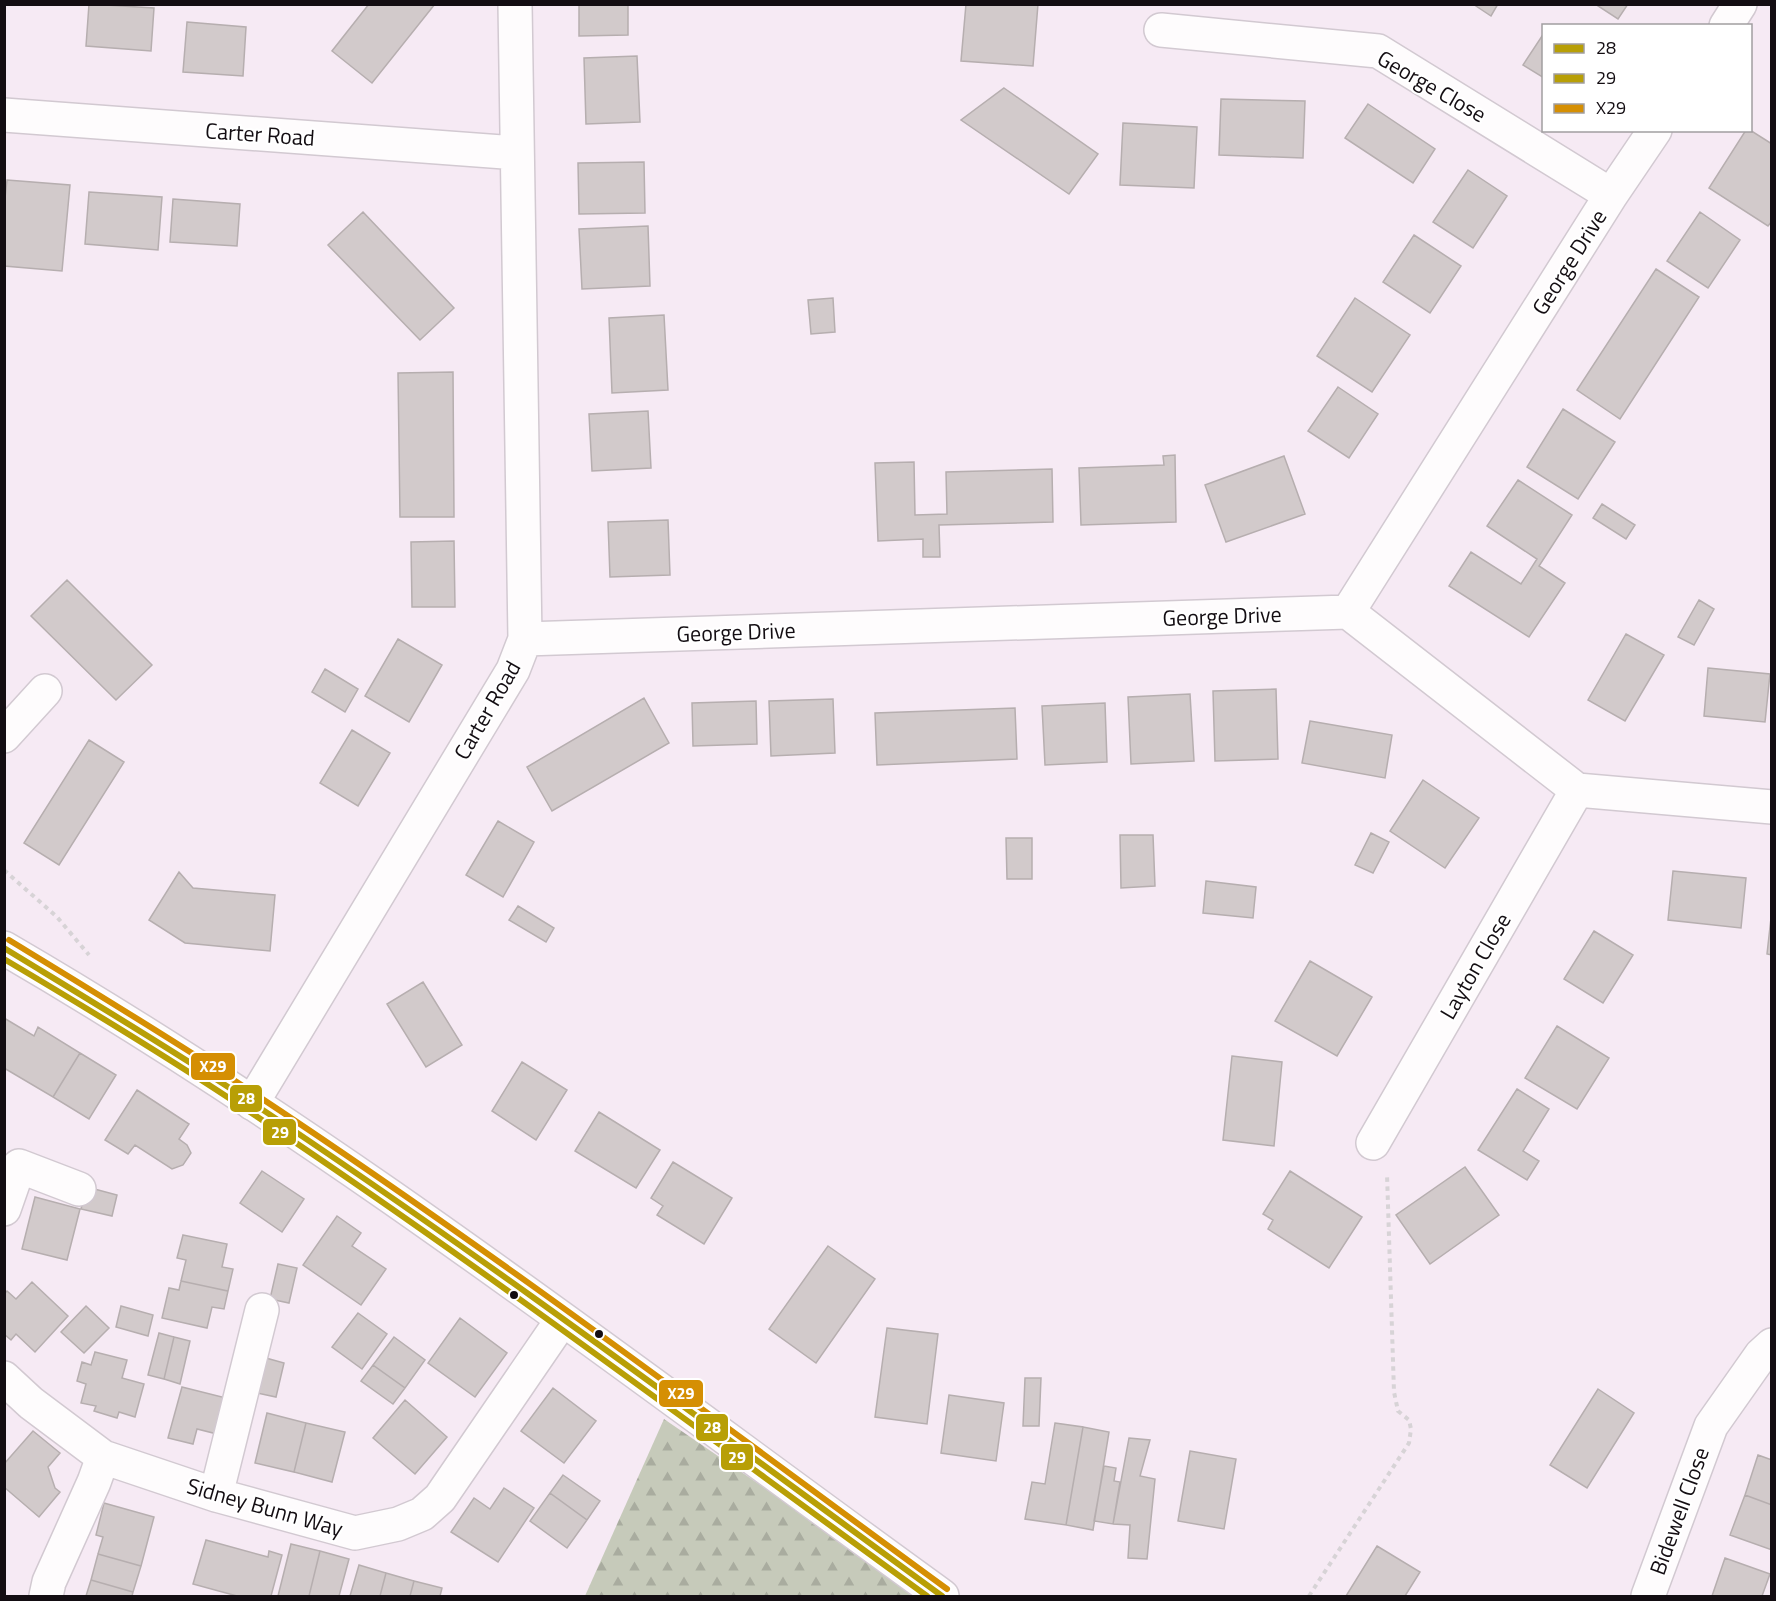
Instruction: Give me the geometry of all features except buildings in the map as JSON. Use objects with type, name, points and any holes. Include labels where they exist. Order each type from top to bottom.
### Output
[{"type":"street","name":"Carter Road","points":[[252,1103],[513,670],[525,639],[515,4]]},
{"type":"street","points":[[1727,24],[1740,4]]},
{"type":"street","name":"George Close","points":[[1161,30],[1378,51],[1611,195]]},
{"type":"street","name":"Carter Road","points":[[4,115],[516,153]]},
{"type":"street","name":"George Drive","points":[[525,639],[1348,612],[1611,195],[1654,132]]},
{"type":"street","points":[[1348,612],[1577,790],[1772,807]]},
{"type":"street","points":[[4,736],[45,691]]},
{"type":"street","name":"Layton Close","points":[[1373,1143],[1577,790]]},
{"type":"street","points":[[4,948],[88,997],[252,1103],[453,1241],[942,1596]]},
{"type":"street","points":[[4,1209],[19,1166],[79,1189]]},
{"type":"street","points":[[216,1495],[262,1310]]},
{"type":"street","name":"Sidney Bunn Way","points":[[4,1378],[31,1403],[103,1457],[216,1495],[355,1533],[398,1524],[422,1514],[440,1498],[562,1320]]},
{"type":"street","name":"Bidewell Close","points":[[1648,1596],[1711,1426],[1761,1355],[1772,1345]]},
{"type":"street","points":[[46,1596],[49,1581],[103,1457]]},
{"type":"path","points":[[4,870],[57,917],[90,956]]},
{"type":"path","points":[[1309,1596],[1409,1443],[1411,1429],[1409,1420],[1398,1411],[1395,1392],[1386,1153],[1373,1143]]},
{"type":"green space","points":[[664,1419],[922,1596],[585,1596]]},
{"type":"transit line","name":"X29","points":[[9,940],[222,1072],[429,1212],[947,1589]]},
{"type":"transit line","name":"28","points":[[4,948],[188,1061],[336,1159],[598,1344],[942,1596]]},
{"type":"transit line","name":"29","points":[[4,959],[185,1070],[331,1167],[588,1349],[927,1596]]}]
